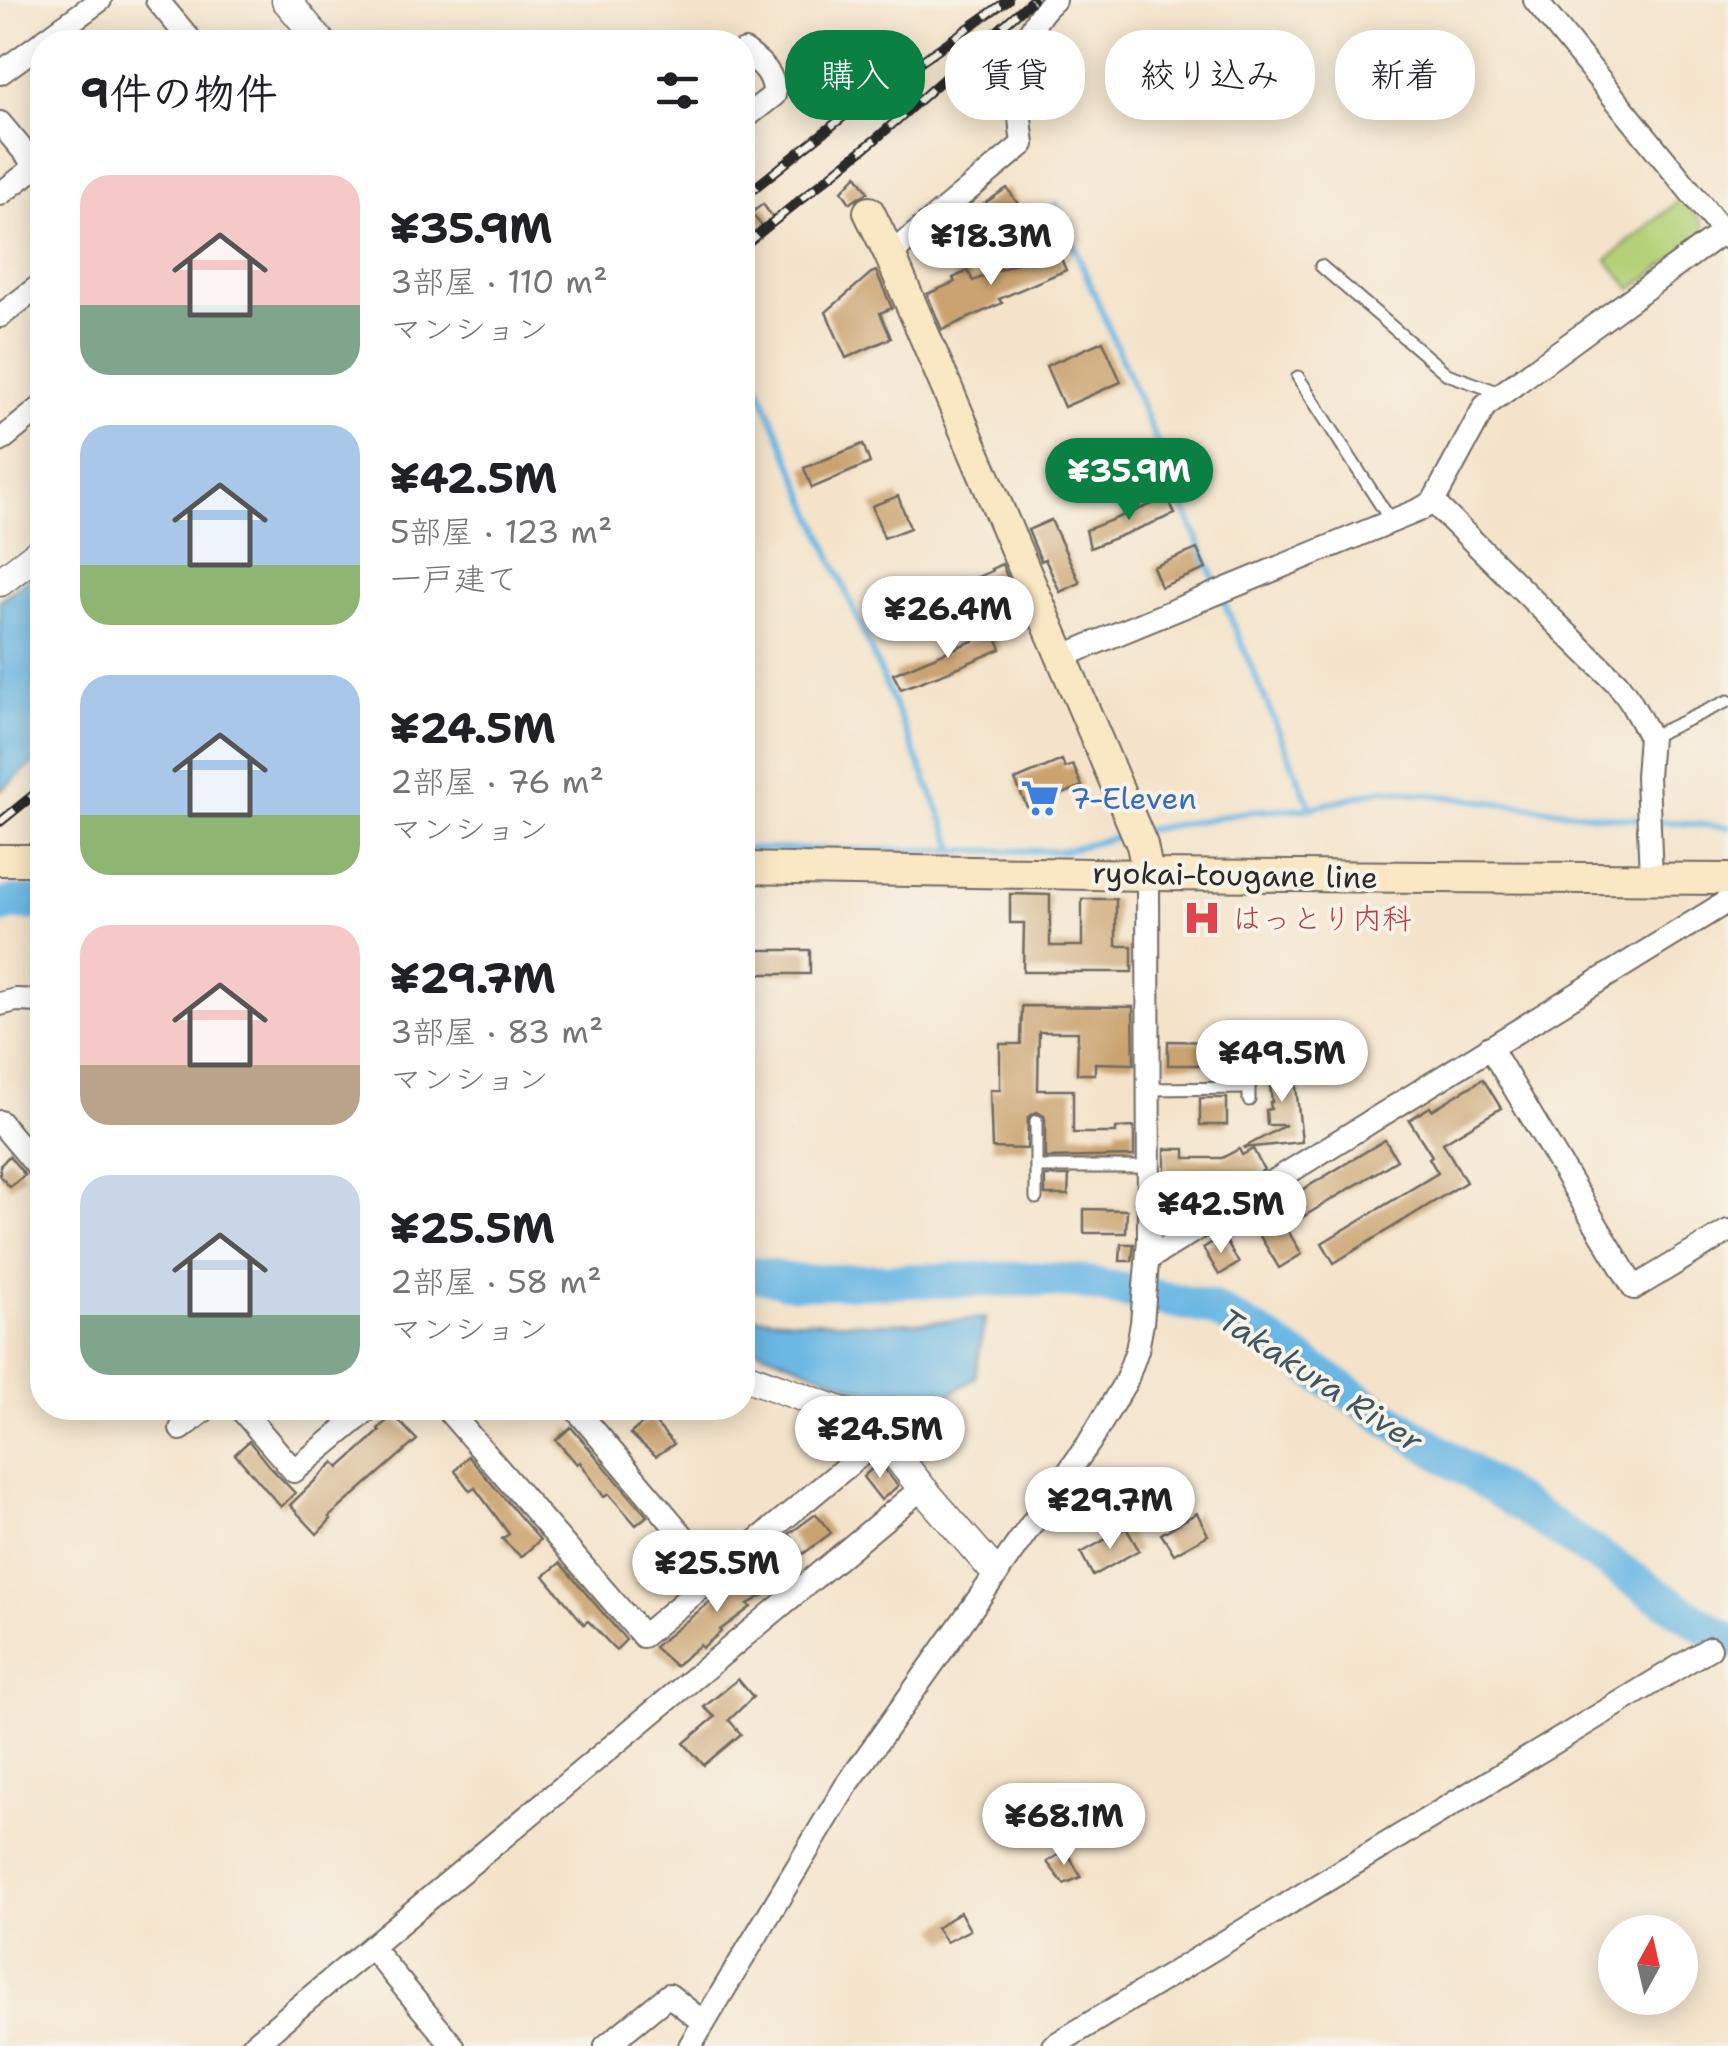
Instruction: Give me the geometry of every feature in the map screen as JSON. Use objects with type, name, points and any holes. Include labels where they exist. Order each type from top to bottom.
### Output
[{"type":"main road","points":[[869,212],[1142,845],[1148,875]]},
{"type":"main road","points":[[0,860],[30,860]]},
{"type":"main road","name":"ryokai-tougane line","points":[[755,868],[1728,878]]},
{"type":"street","points":[[70,30],[100,0]]},
{"type":"street","points":[[157,0],[182,30]]},
{"type":"street","points":[[286,0],[310,30]]},
{"type":"street","points":[[890,255],[1023,144],[1020,79],[1026,40],[1042,10],[1054,0]]},
{"type":"street","points":[[1061,657],[1433,502],[1485,406],[1726,233],[1535,0]]},
{"type":"street","points":[[0,73],[30,56]]},
{"type":"street","points":[[755,59],[775,83],[774,95],[755,110]]},
{"type":"street","points":[[0,123],[30,158]]},
{"type":"street","points":[[0,194],[30,176]]},
{"type":"street","points":[[0,316],[30,293]]},
{"type":"street","points":[[0,441],[30,417]]},
{"type":"street","points":[[1433,502],[1617,683],[1630,701],[1650,737],[1647,776],[1651,879]]},
{"type":"street","points":[[4,572],[30,557]]},
{"type":"street","points":[[690,2046],[846,1786],[1089,1443],[1132,1366],[1142,1323],[1147,1270],[1148,875]]},
{"type":"street","points":[[1147,1270],[1490,1047],[1728,901]]},
{"type":"street","points":[[0,1004],[16,1000],[30,1004]]},
{"type":"street","points":[[1490,1047],[1634,1288],[1728,1231]]},
{"type":"street","points":[[0,1122],[30,1158]]},
{"type":"street","points":[[755,1380],[846,1414],[881,1438],[995,1572]]},
{"type":"street","points":[[181,1429],[192,1420]]},
{"type":"street","points":[[250,1420],[294,1471],[356,1420]]},
{"type":"street","points":[[456,1420],[643,1636],[881,1438]]},
{"type":"street","points":[[585,1420],[716,1575]]},
{"type":"street","points":[[252,2046],[922,1488]]},
{"type":"street","points":[[1053,2046],[1710,1648]]},
{"type":"street","points":[[371,1946],[453,2046]]},
{"type":"street","points":[[606,2046],[669,1995],[704,2023]]},
{"type":"lane","points":[[1322,266],[1447,374],[1501,393]]},
{"type":"lane","points":[[1298,376],[1391,521]]},
{"type":"lane","points":[[1650,737],[1728,701]]},
{"type":"lane","points":[[1148,1089],[1249,1094],[1249,1061]]},
{"type":"lane","points":[[1036,1121],[1036,1198]]},
{"type":"lane","points":[[1036,1166],[1148,1168]]},
{"type":"green space","points":[[1682,198],[1703,223],[1704,236],[1632,289],[1607,260]]},
{"type":"water","points":[[30,577],[30,766],[0,791],[0,600]]},
{"type":"water","points":[[985,1318],[975,1378],[939,1402],[934,1415],[951,1432],[918,1461],[886,1419],[858,1403],[864,1391],[755,1348],[755,1319],[871,1323]]},
{"type":"building","points":[[857,175],[868,192],[850,203],[842,191]]},
{"type":"building","points":[[1007,188],[1024,219],[1000,235],[978,208]]},
{"type":"building","points":[[763,204],[773,218],[762,226],[755,218],[755,210]]},
{"type":"building","points":[[1056,247],[1066,270],[999,299],[1002,303],[942,330],[927,294],[955,282],[953,278],[968,271],[973,281]]},
{"type":"building","points":[[876,271],[892,308],[880,313],[891,338],[846,358],[826,312]]},
{"type":"building","points":[[1103,341],[1121,382],[1064,407],[1046,366]]},
{"type":"building","points":[[863,444],[870,463],[812,488],[804,468]]},
{"type":"building","points":[[898,496],[910,528],[884,538],[872,506]]},
{"type":"building","points":[[1168,498],[1175,514],[1090,548],[1086,530]]},
{"type":"building","points":[[1051,520],[1080,583],[1060,592],[1028,530]]},
{"type":"building","points":[[1197,549],[1206,569],[1161,587],[1153,567]]},
{"type":"building","points":[[1002,564],[1015,596],[1006,600],[1002,592],[941,618],[932,597]]},
{"type":"building","points":[[994,632],[1001,649],[947,672],[901,689],[893,674]]},
{"type":"building","points":[[1062,760],[1065,768],[1073,765],[1082,786],[1028,809],[1015,780]]},
{"type":"building","points":[[1010,894],[1050,895],[1050,946],[1082,946],[1082,899],[1116,899],[1116,946],[1132,946],[1132,972],[1023,972],[1024,923],[1010,923]]},
{"type":"building","points":[[755,950],[810,950],[810,974],[755,974]]},
{"type":"building","points":[[1022,1006],[1133,1007],[1134,1064],[1095,1063],[1095,1074],[1077,1074],[1078,1032],[1039,1032],[1038,1090],[1073,1090],[1073,1133],[1116,1133],[1116,1128],[1134,1127],[1134,1156],[1045,1158],[1045,1120],[1037,1112],[1028,1117],[1027,1149],[992,1148],[990,1090],[1000,1090],[1000,1044],[1021,1044]]},
{"type":"building","points":[[1168,1041],[1222,1042],[1222,1065],[1168,1065]]},
{"type":"building","points":[[1293,1058],[1302,1142],[1243,1148],[1286,1125],[1267,1125],[1266,1110],[1271,1109],[1272,1102],[1267,1061]]},
{"type":"building","points":[[1483,1079],[1501,1108],[1443,1143],[1466,1182],[1334,1263],[1322,1243],[1438,1173],[1409,1120]]},
{"type":"building","points":[[1200,1098],[1227,1098],[1227,1125],[1200,1125]]},
{"type":"building","points":[[1385,1140],[1397,1160],[1296,1221],[1284,1201]]},
{"type":"building","points":[[1165,1149],[1185,1149],[1185,1158],[1222,1158],[1239,1149],[1242,1155],[1253,1149],[1264,1170],[1210,1203],[1202,1203],[1202,1188],[1171,1188],[1171,1176],[1165,1176]]},
{"type":"building","points":[[9,1156],[25,1175],[10,1187],[0,1176],[0,1166]]},
{"type":"building","points":[[1045,1176],[1069,1176],[1068,1195],[1045,1195]]},
{"type":"building","points":[[1084,1209],[1127,1210],[1126,1233],[1084,1233]]},
{"type":"building","points":[[1283,1223],[1302,1254],[1279,1268],[1260,1236]]},
{"type":"building","points":[[1223,1236],[1239,1263],[1219,1275],[1203,1248]]},
{"type":"building","points":[[1121,1244],[1134,1244],[1132,1261],[1120,1261]]},
{"type":"building","points":[[388,1420],[398,1420],[417,1440],[329,1517],[317,1534],[290,1505],[334,1462],[339,1468]]},
{"type":"building","points":[[646,1420],[653,1420],[674,1444],[656,1456],[630,1434]]},
{"type":"building","points":[[571,1427],[647,1516],[636,1525],[609,1494],[604,1497],[580,1462],[577,1464],[556,1440]]},
{"type":"building","points":[[249,1441],[295,1493],[281,1507],[235,1454]]},
{"type":"building","points":[[468,1456],[540,1540],[521,1557],[502,1539],[509,1534],[475,1488],[470,1491],[455,1471]]},
{"type":"building","points":[[879,1462],[898,1486],[881,1500],[863,1477]]},
{"type":"building","points":[[1197,1513],[1208,1535],[1174,1554],[1161,1534]]},
{"type":"building","points":[[816,1514],[831,1533],[803,1554],[789,1534]]},
{"type":"building","points":[[1126,1528],[1139,1550],[1093,1576],[1081,1553]]},
{"type":"building","points":[[764,1561],[782,1585],[748,1604],[751,1607],[702,1648],[700,1645],[675,1666],[654,1647],[731,1585],[734,1589]]},
{"type":"building","points":[[560,1563],[626,1640],[616,1650],[588,1621],[584,1624],[544,1576]]},
{"type":"building","points":[[738,1679],[753,1697],[729,1720],[741,1734],[704,1765],[684,1743],[715,1717],[704,1707]]},
{"type":"building","points":[[1066,1850],[1081,1877],[1064,1884],[1047,1862]]},
{"type":"building","points":[[960,1912],[970,1930],[946,1942],[936,1928]]},
{"type":"waterway","points":[[1056,203],[1311,808],[1253,811],[1146,830]]},
{"type":"waterway","points":[[755,377],[956,850]]},
{"type":"waterway","points":[[1311,808],[1384,789],[1728,827]]},
{"type":"waterway","points":[[755,849],[1061,851],[1129,834]]},
{"type":"waterway","name":"Takakura River","points":[[0,907],[30,903]]},
{"type":"waterway","name":"Takakura River","points":[[755,1274],[795,1282],[1080,1282],[1211,1308],[1262,1336],[1728,1641]]},
{"type":"railway","points":[[755,188],[853,109],[1008,0]]},
{"type":"railway","points":[[755,237],[877,138],[1032,0]]},
{"type":"railway","points":[[0,822],[30,798]]},
{"type":"place","name":"7-Eleven","points":[[1040,798]]},
{"type":"place","name":"はっとり内科","points":[[1202,918]]}]
